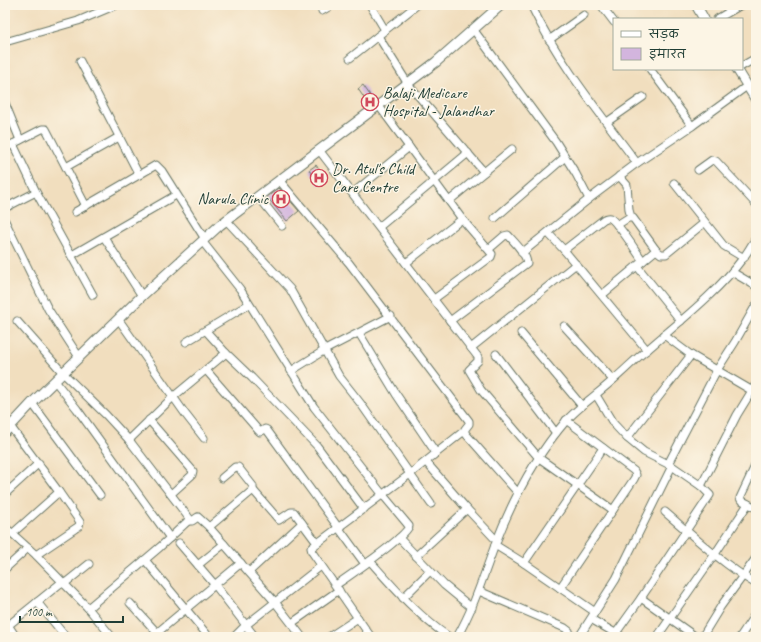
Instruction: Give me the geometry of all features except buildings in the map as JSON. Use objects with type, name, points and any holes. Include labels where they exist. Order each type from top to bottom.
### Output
[{"type":"street","points":[[5,42],[78,21],[115,5]]},
{"type":"street","points":[[322,11],[332,5]]},
{"type":"street","points":[[370,5],[385,30]]},
{"type":"street","points":[[350,58],[417,5]]},
{"type":"street","points":[[36,555],[75,529],[80,524],[79,520],[39,463],[7,429],[142,296],[226,220],[408,84],[502,5]]},
{"type":"street","points":[[531,5],[549,40],[580,86],[636,163]]},
{"type":"street","points":[[601,5],[613,21]]},
{"type":"street","points":[[696,5],[703,18]]},
{"type":"street","points":[[719,18],[741,5]]},
{"type":"street","points":[[549,40],[584,15]]},
{"type":"street","points":[[473,29],[547,130],[565,157],[589,199]]},
{"type":"street","points":[[378,36],[408,84],[484,172]]},
{"type":"street","points":[[743,65],[756,58]]},
{"type":"street","points":[[80,61],[139,175]]},
{"type":"street","points":[[651,70],[692,126]]},
{"type":"street","points":[[738,70],[756,100]]},
{"type":"street","points":[[522,253],[636,163],[692,126],[747,86]]},
{"type":"street","points":[[607,122],[644,97]]},
{"type":"street","points":[[5,104],[20,140]]},
{"type":"street","points":[[379,106],[462,219],[489,249],[492,255],[434,300]]},
{"type":"street","points":[[5,148],[46,129],[86,206]]},
{"type":"street","points":[[66,167],[118,137]]},
{"type":"street","points":[[13,144],[36,192],[72,255],[93,296]]},
{"type":"street","points":[[353,193],[408,147]]},
{"type":"street","points":[[449,201],[512,149]]},
{"type":"street","points":[[319,150],[471,348],[478,359],[469,369],[470,374],[481,390],[539,458],[613,510]]},
{"type":"street","points":[[379,227],[435,182],[468,153]]},
{"type":"street","points":[[495,218],[565,157]]},
{"type":"street","points":[[698,170],[712,160],[716,161],[756,204]]},
{"type":"street","points":[[75,212],[154,166],[158,166],[204,240],[240,289],[314,407],[408,526],[408,529],[398,538],[338,588],[292,623]]},
{"type":"street","points":[[619,176],[627,185],[631,217],[656,250],[661,254],[666,254],[704,223]]},
{"type":"street","points":[[279,180],[328,237],[391,316],[469,421],[464,431],[383,495],[317,543],[311,550],[372,637]]},
{"type":"street","points":[[674,183],[704,223],[724,246],[744,258]]},
{"type":"street","points":[[5,208],[36,192]]},
{"type":"street","points":[[72,255],[176,195]]},
{"type":"street","points":[[258,196],[282,226]]},
{"type":"street","points":[[617,226],[631,217]]},
{"type":"street","points":[[564,250],[604,218],[611,218],[643,261]]},
{"type":"street","points":[[406,263],[462,219]]},
{"type":"street","points":[[5,220],[48,309],[79,357]]},
{"type":"street","points":[[226,220],[290,288],[338,376],[361,404],[431,504]]},
{"type":"street","points":[[548,233],[576,264],[647,350]]},
{"type":"street","points":[[450,321],[527,264],[527,261],[522,253],[506,235],[489,249]]},
{"type":"street","points":[[104,237],[142,296]]},
{"type":"street","points":[[457,637],[472,608],[496,543],[518,493],[556,432],[566,420],[693,310],[732,272],[744,258],[756,238]]},
{"type":"street","points":[[602,295],[656,250]]},
{"type":"street","points":[[471,348],[576,264]]},
{"type":"street","points":[[637,266],[681,321]]},
{"type":"street","points":[[732,272],[756,286]]},
{"type":"street","points":[[186,342],[249,304]]},
{"type":"street","points":[[579,637],[616,579],[717,370],[756,305]]},
{"type":"street","points":[[291,371],[325,350],[391,316]]},
{"type":"street","points":[[119,320],[204,438]]},
{"type":"street","points":[[17,321],[63,373],[129,440],[188,517],[188,521]]},
{"type":"street","points":[[564,326],[613,380]]},
{"type":"street","points":[[206,331],[317,446],[364,509]]},
{"type":"street","points":[[359,333],[396,394],[436,453]]},
{"type":"street","points":[[521,333],[582,406]]},
{"type":"street","points":[[664,335],[717,370],[755,389],[737,415],[701,486]]},
{"type":"street","points":[[129,440],[173,397],[226,353]]},
{"type":"street","points":[[496,354],[556,432]]},
{"type":"street","points":[[627,438],[691,354]]},
{"type":"street","points":[[206,370],[260,432],[265,429],[267,430],[339,528],[368,562],[425,619],[449,637]]},
{"type":"street","points":[[55,381],[170,538]]},
{"type":"street","points":[[591,619],[619,635],[641,598],[709,498],[709,493],[701,486],[670,465],[644,452],[627,438],[610,418],[596,395]]},
{"type":"street","points":[[32,403],[100,495]]},
{"type":"street","points":[[149,420],[193,471],[192,475],[171,494]]},
{"type":"street","points":[[560,588],[636,475],[566,420]]},
{"type":"street","points":[[464,431],[518,493]]},
{"type":"street","points":[[524,563],[603,448]]},
{"type":"street","points":[[426,462],[496,543],[595,612]]},
{"type":"street","points":[[5,494],[39,463]]},
{"type":"street","points":[[222,478],[238,467],[252,486],[253,490],[278,519],[280,520],[293,512],[317,543]]},
{"type":"street","points":[[755,467],[740,496],[741,500],[756,508]]},
{"type":"street","points":[[209,527],[253,490]]},
{"type":"street","points":[[12,533],[59,492]]},
{"type":"street","points":[[657,637],[748,504]]},
{"type":"street","points":[[416,556],[467,509]]},
{"type":"street","points":[[665,512],[715,554],[743,576],[756,584]]},
{"type":"street","points":[[88,608],[188,521],[192,521],[198,517],[209,527],[249,572],[302,637]]},
{"type":"street","points":[[249,572],[302,523]]},
{"type":"street","points":[[5,527],[36,555],[88,608],[112,637]]},
{"type":"street","points":[[398,538],[444,585],[472,608]]},
{"type":"street","points":[[179,543],[215,585],[255,637]]},
{"type":"street","points":[[198,565],[224,544]]},
{"type":"street","points":[[5,569],[28,548]]},
{"type":"street","points":[[702,637],[720,606],[756,558]]},
{"type":"street","points":[[145,560],[209,637]]},
{"type":"street","points":[[130,603],[157,635],[186,608],[241,563]]},
{"type":"street","points":[[16,637],[6,626],[89,564]]},
{"type":"street","points":[[234,637],[246,625],[321,566]]},
{"type":"street","points":[[403,598],[430,571]]},
{"type":"street","points":[[479,591],[566,628],[569,631],[566,637]]},
{"type":"street","points":[[641,598],[696,637]]},
{"type":"street","points":[[37,602],[66,637]]},
{"type":"street","points":[[740,637],[756,613]]},
{"type":"street","points":[[329,637],[358,618]]},
{"type":"place","name":"Balaji Medicare Hospital - Jalandhar","points":[[370,102]]},
{"type":"place","name":"Dr. Atul's Child Care Centre","points":[[319,178]]},
{"type":"place","name":"Narula Clinic","points":[[281,199]]}]
